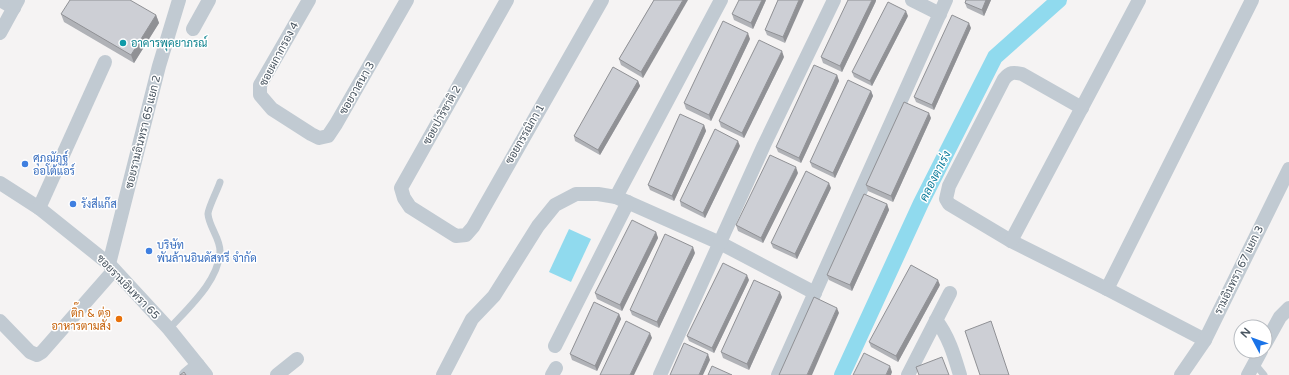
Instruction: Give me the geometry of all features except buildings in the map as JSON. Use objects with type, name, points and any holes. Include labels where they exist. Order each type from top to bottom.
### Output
[{"type":"street","points":[[0,0],[16,4],[0,34]]},
{"type":"street","name":"ซอยรามอินทรา 65 แยก 2","points":[[112,267],[159,66],[179,0]]},
{"type":"street","points":[[193,29],[209,0]]},
{"type":"street","name":"ซอยผกากรอง 4","points":[[289,120],[272,109],[260,96],[260,85],[309,0]]},
{"type":"street","name":"ซอยวาสนา 3","points":[[289,120],[319,138],[328,136],[407,0]]},
{"type":"street","name":"ซอยปาริชาติ 2","points":[[432,221],[410,207],[404,198],[401,188],[507,0]]},
{"type":"street","name":"ซอยกรรณิกา 1","points":[[432,221],[456,236],[466,235],[473,227],[602,0]]},
{"type":"street","points":[[555,346],[622,199],[721,0]]},
{"type":"street","points":[[660,375],[764,145],[834,0]]},
{"type":"street","points":[[912,0],[940,14]]},
{"type":"street","points":[[778,375],[946,0]]},
{"type":"street","points":[[1011,241],[1139,0]]},
{"type":"street","points":[[1107,289],[1252,0]]},
{"type":"street","points":[[39,208],[105,62]]},
{"type":"street","points":[[1082,108],[1022,74],[1014,72],[1009,73],[1004,79],[949,186],[946,199],[954,208],[1011,241],[1204,340]]},
{"type":"street","name":"รามอินทรา 67 แยก 3","points":[[1184,371],[1204,340],[1289,169]]},
{"type":"street","name":"ซอยรามอินทรา 65","points":[[0,183],[39,208],[112,267],[169,329],[202,370]]},
{"type":"street","points":[[443,375],[472,319],[494,296],[538,226],[555,205],[576,194],[598,194],[622,199],[720,243],[815,293]]},
{"type":"street","points":[[0,321],[30,352],[37,355],[42,352],[112,267]]},
{"type":"street","points":[[908,375],[950,293]]},
{"type":"street","points":[[1273,330],[1280,317],[1289,308]]},
{"type":"street","points":[[936,320],[944,330],[950,343],[960,375]]},
{"type":"street","points":[[277,375],[297,359]]},
{"type":"street","points":[[186,375],[202,370]]},
{"type":"lane","points":[[169,329],[207,286],[216,272],[220,251],[217,235],[208,212],[220,182]]},
{"type":"lane","points":[[1254,363],[1264,375]]},
{"type":"water","points":[[569,229],[591,239],[571,282],[549,272]]},
{"type":"waterway","name":"คลองตาเร่ง","points":[[842,375],[921,203],[995,57],[1059,0]]},
{"type":"place","name":"อาคารพุคยาภรณ์","points":[[123,43]]},
{"type":"place","name":"ศุภณัฎฐ์ ออโต้แอร์","points":[[25,164]]},
{"type":"place","name":"รังสีแก๊ส","points":[[73,204]]},
{"type":"place","name":"บริษัท พันล้านอินดัสทรี จำกัด","points":[[149,251]]},
{"type":"place","name":"ติ๊ก & ต่อ อาหารตามสั่ง","points":[[119,319]]}]
